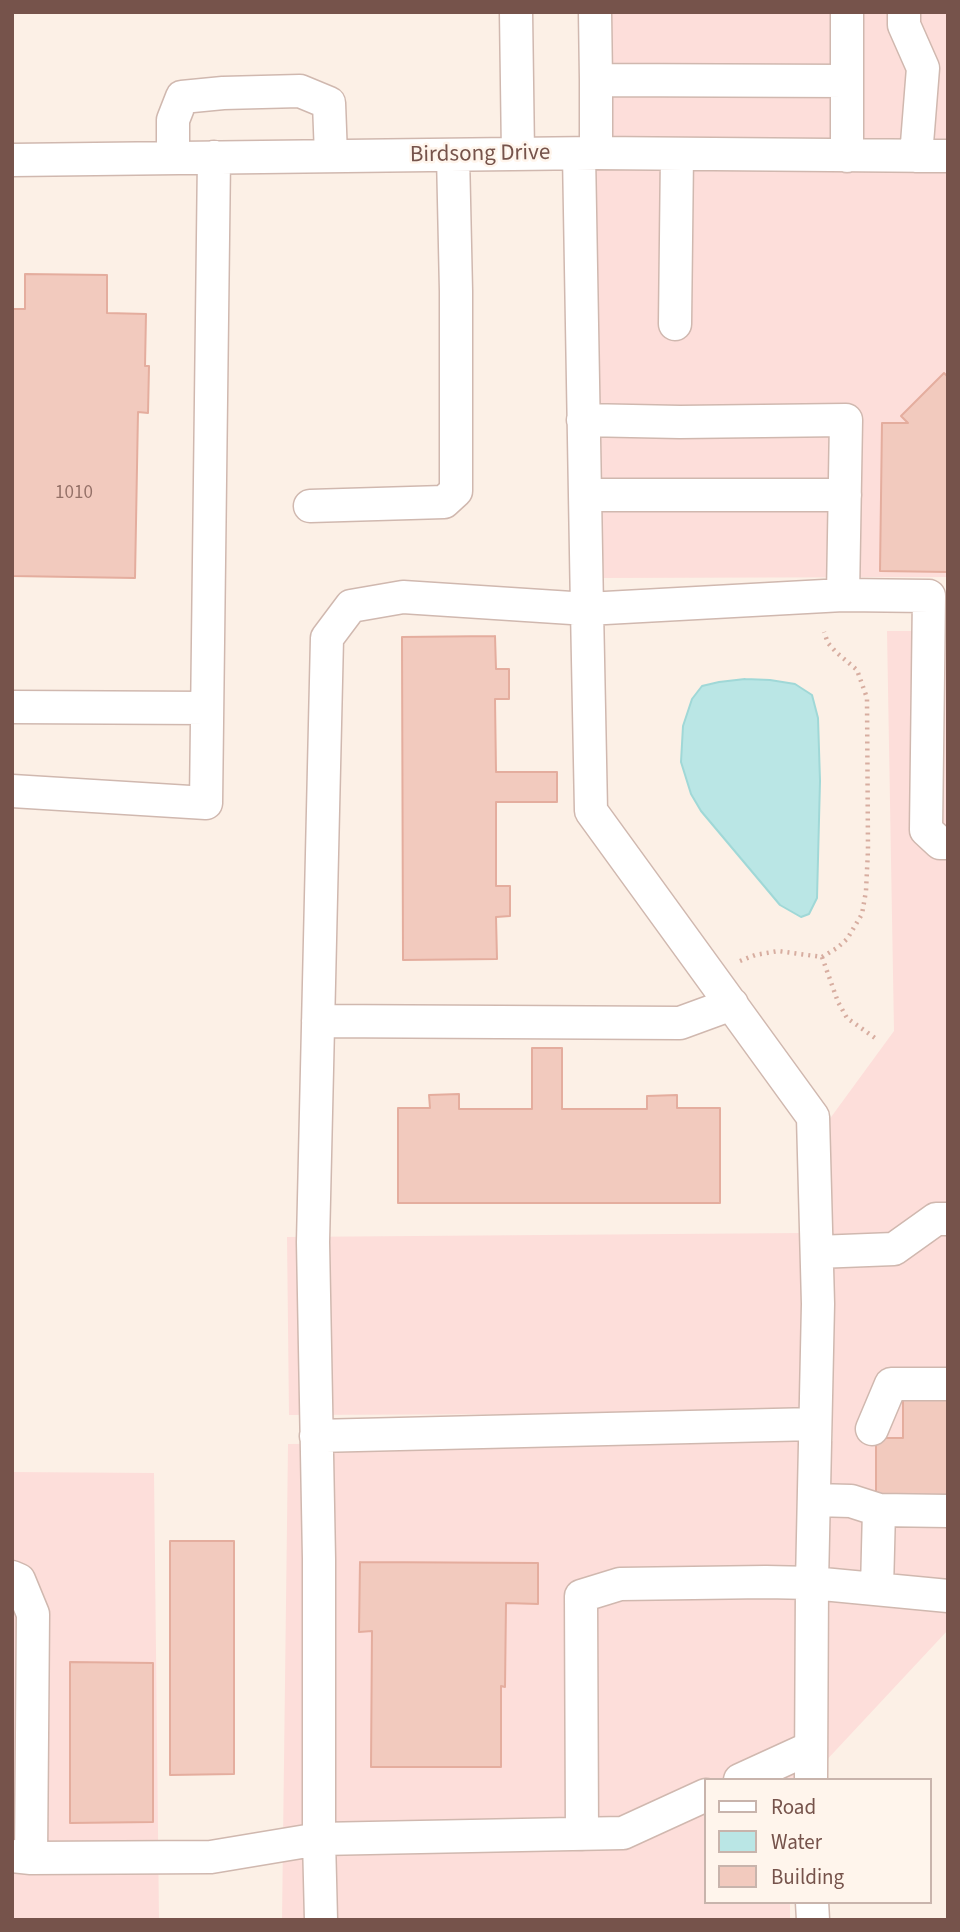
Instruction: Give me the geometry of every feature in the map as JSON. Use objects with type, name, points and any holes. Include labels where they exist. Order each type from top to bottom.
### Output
[{"type":"street","points":[[516,12],[518,154]]},
{"type":"street","points":[[595,12],[596,80],[587,154],[583,420],[592,811],[813,1117],[818,1304],[811,1778]]},
{"type":"street","points":[[847,12],[848,156]]},
{"type":"street","points":[[904,12],[904,24],[936,68],[916,156]]},
{"type":"street","points":[[596,80],[847,82]]},
{"type":"street","points":[[173,158],[173,120],[182,97],[300,91],[329,103],[331,156]]},
{"type":"street","name":"Birdsong Drive","points":[[12,160],[518,154],[948,156]]},
{"type":"street","points":[[675,324],[677,154]]},
{"type":"street","points":[[310,506],[444,502],[456,491],[453,155]]},
{"type":"street","points":[[12,791],[206,803],[214,157]]},
{"type":"street","points":[[583,420],[846,420],[843,595]]},
{"type":"street","points":[[585,495],[845,495]]},
{"type":"street","points":[[321,1920],[319,1559],[313,1242],[327,638],[351,606],[403,597],[587,608],[843,595],[939,596],[926,830],[940,843],[948,843]]},
{"type":"street","points":[[12,707],[207,708]]},
{"type":"street","points":[[318,1021],[680,1023],[732,1004]]},
{"type":"street","points":[[817,1252],[894,1249],[936,1219],[948,1219]]},
{"type":"street","points":[[872,1429],[891,1384],[948,1384]]},
{"type":"street","points":[[316,1436],[815,1424]]},
{"type":"street","points":[[814,1500],[851,1501],[879,1510],[948,1511]]},
{"type":"street","points":[[877,1589],[879,1510]]},
{"type":"street","points":[[12,1577],[19,1580],[33,1614],[21,1857],[211,1857],[319,1839],[623,1833],[704,1796]]},
{"type":"street","points":[[582,1834],[581,1597],[620,1584],[812,1583],[948,1596]]},
{"type":"street","points":[[744,1778],[810,1748]]},
{"type":"path","points":[[711,976],[731,964],[755,955],[778,951],[822,957],[847,939],[862,914],[868,850],[867,698],[857,670],[828,643],[824,632]]},
{"type":"path","points":[[822,957],[838,1002],[848,1018],[875,1038]]},
{"type":"shaded area","points":[[582,12],[948,12],[948,577],[602,578]]},
{"type":"shaded area","points":[[887,631],[948,631],[948,1630],[810,1778],[704,1778],[704,1904],[790,1904],[790,1920],[282,1920],[288,1444],[833,1441],[826,1124],[894,1031]]},
{"type":"shaded area","points":[[801,1233],[805,1413],[289,1415],[287,1237]]},
{"type":"shaded area","points":[[12,1472],[154,1473],[159,1920],[12,1920]]},
{"type":"water","points":[[745,679],[795,684],[812,695],[818,718],[820,781],[817,898],[809,914],[801,917],[780,905],[701,811],[691,794],[681,762],[683,726],[692,699],[702,686]]},
{"type":"building","points":[[25,274],[107,275],[107,313],[146,314],[148,413],[138,412],[135,578],[12,576],[12,309],[25,309]]},
{"type":"building","points":[[944,373],[948,377],[948,572],[880,571],[882,423],[908,423],[901,416]]},
{"type":"building","points":[[495,636],[496,669],[509,669],[509,699],[495,699],[496,772],[557,772],[557,802],[496,802],[496,886],[510,886],[510,916],[496,917],[497,959],[403,960],[402,637]]},
{"type":"building","points":[[532,1048],[562,1048],[562,1109],[647,1109],[647,1096],[677,1095],[677,1108],[720,1108],[720,1203],[398,1203],[398,1108],[430,1108],[429,1095],[459,1094],[459,1109],[532,1109]]},
{"type":"building","points":[[903,1400],[948,1400],[948,1496],[876,1495],[876,1438],[903,1438]]},
{"type":"building","points":[[170,1541],[234,1541],[234,1774],[170,1775]]},
{"type":"building","points":[[360,1562],[538,1563],[538,1604],[506,1603],[505,1687],[501,1686],[501,1767],[371,1767],[372,1631],[359,1632]]},
{"type":"building","points":[[70,1662],[153,1663],[153,1822],[70,1823]]}]
